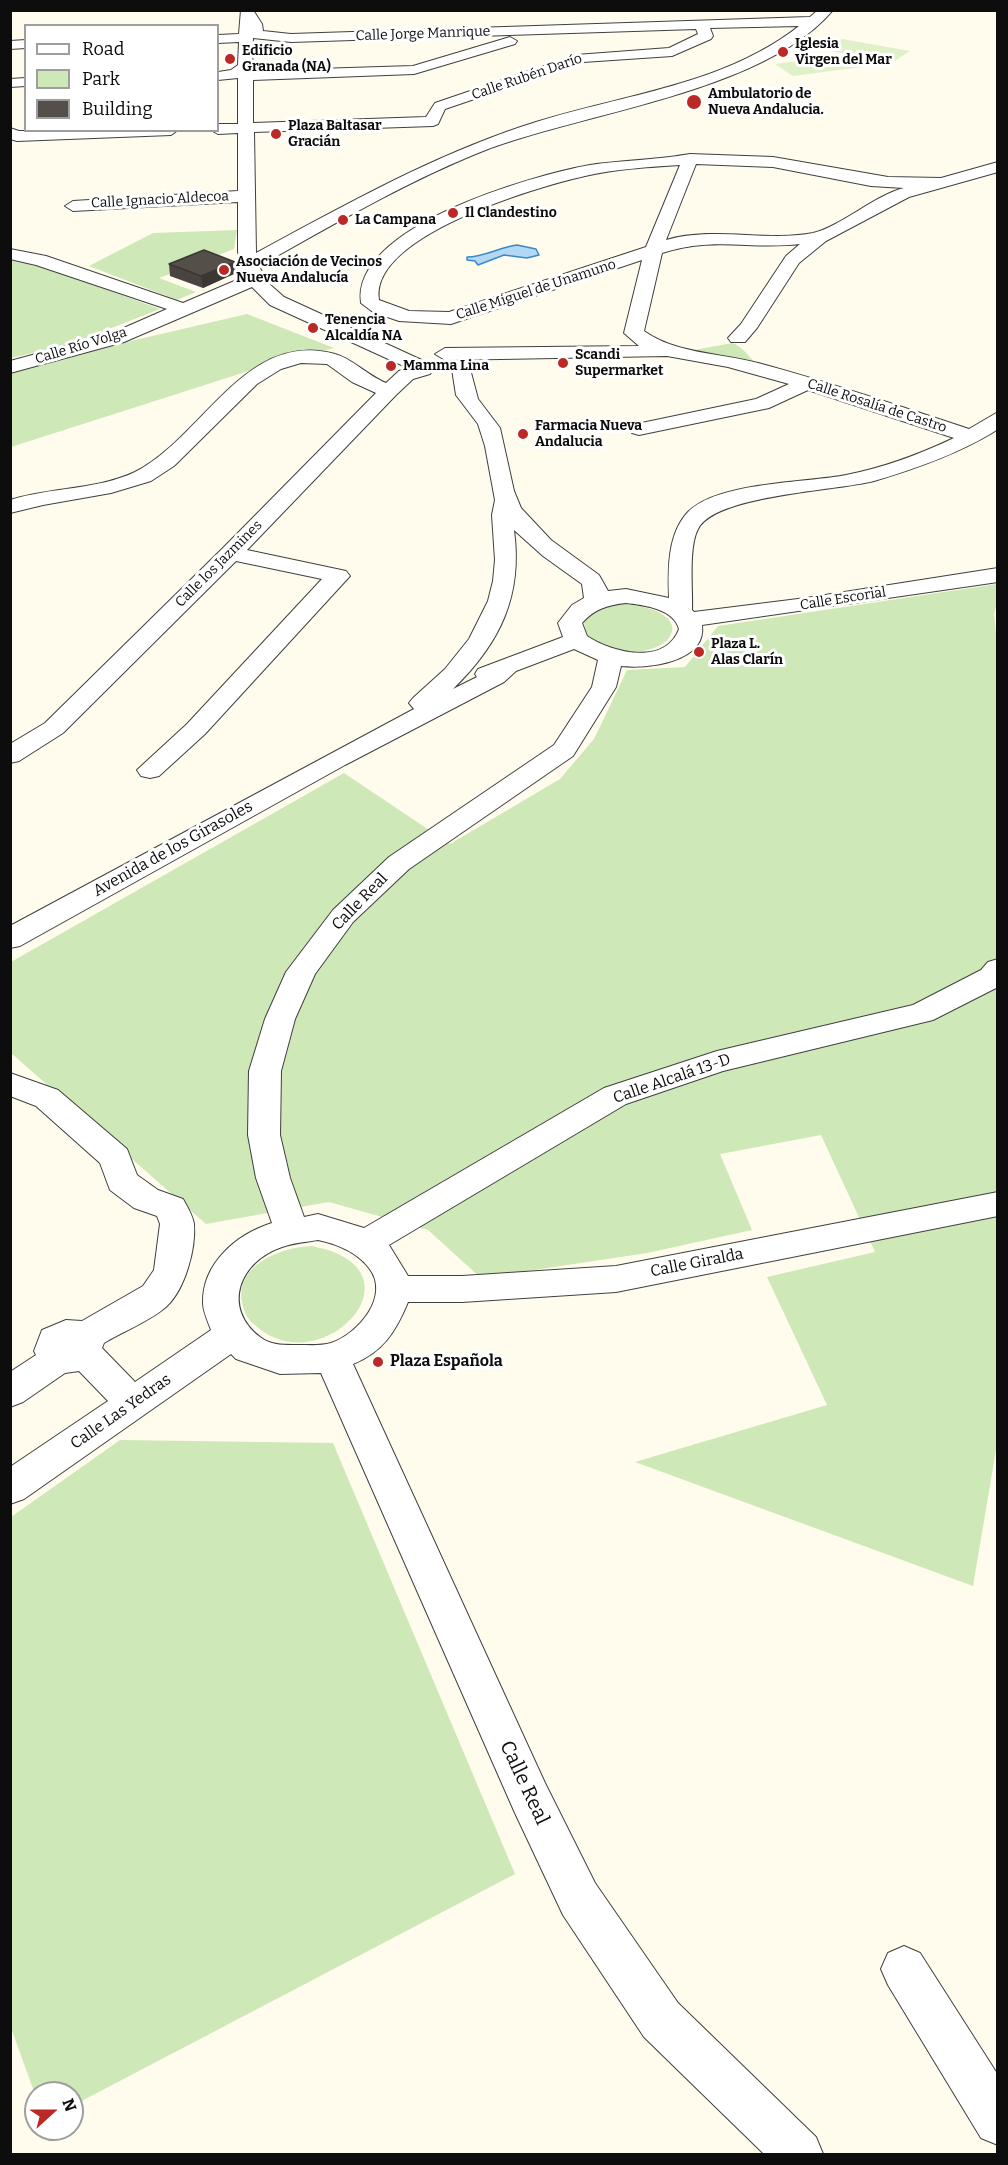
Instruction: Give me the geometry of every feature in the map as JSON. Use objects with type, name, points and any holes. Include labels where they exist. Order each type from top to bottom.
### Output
[{"type":"street","name":"Calle Río Volga","points":[[10,367],[117,338],[184,309],[252,272],[371,197],[472,150],[542,125],[685,87],[738,68],[786,43],[827,10]]},
{"type":"street","name":"Calle Jorge Manrique","points":[[243,12],[255,24],[256,35],[273,38],[812,21]]},
{"type":"street","points":[[243,12],[249,32],[242,40],[245,71],[247,196],[252,272],[260,288],[277,301],[435,369],[450,373],[529,352]]},
{"type":"street","name":"Calle Rubén Darío","points":[[440,106],[581,58],[672,52],[706,36],[702,25]]},
{"type":"street","name":"Calle Jorge Manrique","points":[[219,76],[245,71],[421,69],[542,30]]},
{"type":"street","points":[[219,39],[242,40]]},
{"type":"street","points":[[424,104],[440,106]]},
{"type":"street","points":[[219,129],[433,121],[435,111],[440,106]]},
{"type":"street","points":[[349,124],[348,110],[351,107]]},
{"type":"street","points":[[10,133],[17,136],[120,132]]},
{"type":"street","points":[[634,333],[653,252],[690,159]]},
{"type":"street","name":"Calle Miguel de Unamuno","points":[[820,237],[793,240],[695,239],[675,243],[452,318],[414,318],[385,312],[370,303],[367,293],[372,273],[400,245],[450,214],[591,170],[634,163],[690,159],[784,164],[873,181],[939,182]]},
{"type":"street","points":[[435,369],[529,352],[670,351],[705,347],[738,338],[748,328],[792,260],[820,237],[885,201],[939,182],[998,166]]},
{"type":"street","points":[[873,181],[885,201]]},
{"type":"street","name":"Calle Ignacio Aldecoa","points":[[73,206],[247,196]]},
{"type":"street","points":[[756,239],[781,250],[792,260]]},
{"type":"street","points":[[10,254],[50,262],[184,309]]},
{"type":"street","points":[[634,333],[648,343],[670,351],[730,361],[785,376]]},
{"type":"street","points":[[596,352],[634,333]]},
{"type":"street","points":[[738,338],[755,358],[785,376]]},
{"type":"street","points":[[10,507],[56,495],[101,489],[143,476],[170,460],[248,381],[272,367],[292,360],[311,357],[330,358],[342,363],[358,378],[389,391]]},
{"type":"street","points":[[463,368],[461,383],[468,399]]},
{"type":"street","points":[[435,369],[468,399],[489,425],[506,500],[539,541],[582,571],[643,598],[678,587]]},
{"type":"street","name":"Calle los Jazmines","points":[[10,755],[54,728],[231,554],[406,375],[435,369]]},
{"type":"street","name":"Calle Rosalía de Castro","points":[[785,376],[970,436]]},
{"type":"street","points":[[639,429],[762,404],[807,383]]},
{"type":"street","points":[[684,616],[669,605],[626,596],[596,601],[575,614],[570,623],[576,640],[590,651],[611,658],[629,660],[665,655],[687,639],[690,630],[684,616],[678,587],[686,529],[705,509],[753,493],[846,481],[919,461],[970,436],[998,418]]},
{"type":"street","name":"Avenida de los Girasoles","points":[[336,759],[437,691],[479,644],[504,590],[506,559],[501,512],[506,500]]},
{"type":"street","points":[[150,770],[196,729],[338,576],[231,554]]},
{"type":"street","points":[[582,571],[595,585],[598,592],[596,601]]},
{"type":"street","name":"Calle Escorial","points":[[684,616],[806,605],[998,575]]},
{"type":"street","name":"Avenida de los Girasoles","points":[[437,691],[506,668],[576,640]]},
{"type":"street","name":"Calle Real","points":[[291,1229],[273,1178],[264,1135],[265,1071],[280,1019],[301,972],[343,916],[399,863],[564,750],[604,687],[611,658]]},
{"type":"street","name":"Avenida de los Girasoles","points":[[10,939],[506,668]]},
{"type":"street","name":"Calle Alcalá 13-D","points":[[366,1243],[615,1096],[717,1062],[922,1013],[992,977],[998,969]]},
{"type":"street","points":[[10,1084],[47,1098],[115,1157],[122,1181],[146,1199],[171,1208],[177,1224],[171,1272],[155,1296],[10,1392]]},
{"type":"street","name":"Calle Giralda","points":[[393,1290],[616,1280],[998,1204]]},
{"type":"street","points":[[318,1227],[344,1232],[366,1243],[381,1256],[390,1272],[393,1290],[389,1310],[377,1330],[357,1347],[332,1358],[304,1362],[276,1360],[251,1350],[231,1335],[219,1310],[220,1284],[235,1259],[259,1240],[291,1229],[318,1227]]},
{"type":"street","name":"Calle Las Yedras","points":[[10,1488],[231,1335]]},
{"type":"street","points":[[75,1349],[133,1403]]},
{"type":"street","name":"Calle Real","points":[[332,1358],[525,1787],[579,1899],[661,2020],[799,2154]]},
{"type":"street","points":[[904,1970],[998,2121]]},
{"type":"green space","points":[[842,39],[910,51],[893,62],[825,50]]},
{"type":"green space","points":[[843,55],[862,67],[793,76],[775,64]]},
{"type":"green space","points":[[237,230],[234,249],[159,278],[196,292],[177,300],[89,266],[153,233]]},
{"type":"green space","points":[[10,260],[39,265],[160,309],[71,344],[11,358]]},
{"type":"green space","points":[[247,314],[334,348],[261,367],[11,447],[10,369]]},
{"type":"green space","points":[[732,343],[743,349],[758,365],[689,351]]},
{"type":"green space","points":[[997,584],[997,603],[994,614],[998,652],[998,1438],[973,1586],[635,1462],[827,1405],[767,1277],[875,1252],[821,1135],[720,1154],[752,1230],[647,1253],[481,1278],[428,1230],[329,1202],[206,1224],[11,1053],[11,962],[344,773],[450,844],[560,779],[594,739],[627,670],[685,667],[718,626]]},
{"type":"green space","points":[[621,604],[648,608],[665,616],[672,626],[671,636],[662,644],[648,650],[629,651],[607,647],[588,636],[584,622],[591,614],[600,609]]},
{"type":"green space","points":[[312,1246],[346,1258],[363,1277],[364,1297],[353,1317],[333,1333],[308,1342],[281,1340],[255,1325],[248,1318],[242,1302],[242,1289],[246,1277],[264,1260],[288,1250]]},
{"type":"green space","points":[[120,1440],[333,1443],[515,1874],[84,2100],[84,2081],[30,2081],[11,2028],[11,1517]]},
{"type":"water","points":[[517,245],[536,249],[539,255],[527,258],[504,255],[478,265],[475,261],[467,260],[467,257]]},
{"type":"building","points":[[204,250],[235,262],[201,276],[169,264]]},
{"type":"place","name":"Iglesia Virgen del Mar","points":[[783,52]]},
{"type":"place","name":"Edificio Granada (NA)","points":[[230,59]]},
{"type":"place","name":"Ambulatorio de Nueva Andalucia.","points":[[694,102]]},
{"type":"place","name":"Plaza Baltasar Gracián","points":[[276,134]]},
{"type":"place","name":"Il Clandestino","points":[[453,213]]},
{"type":"place","name":"La Campana","points":[[343,220]]},
{"type":"place","name":"Asociación de Vecinos Nueva Andalucía","points":[[224,270]]},
{"type":"place","name":"Tenencia Alcaldía NA","points":[[313,328]]},
{"type":"place","name":"Scandi Supermarket","points":[[563,363]]},
{"type":"place","name":"Mamma Lina","points":[[391,366]]},
{"type":"place","name":"Farmacia Nueva Andalucia","points":[[523,434]]},
{"type":"place","name":"Plaza L. Alas Clarín","points":[[699,652]]},
{"type":"place","name":"Plaza Española","points":[[378,1362]]}]
